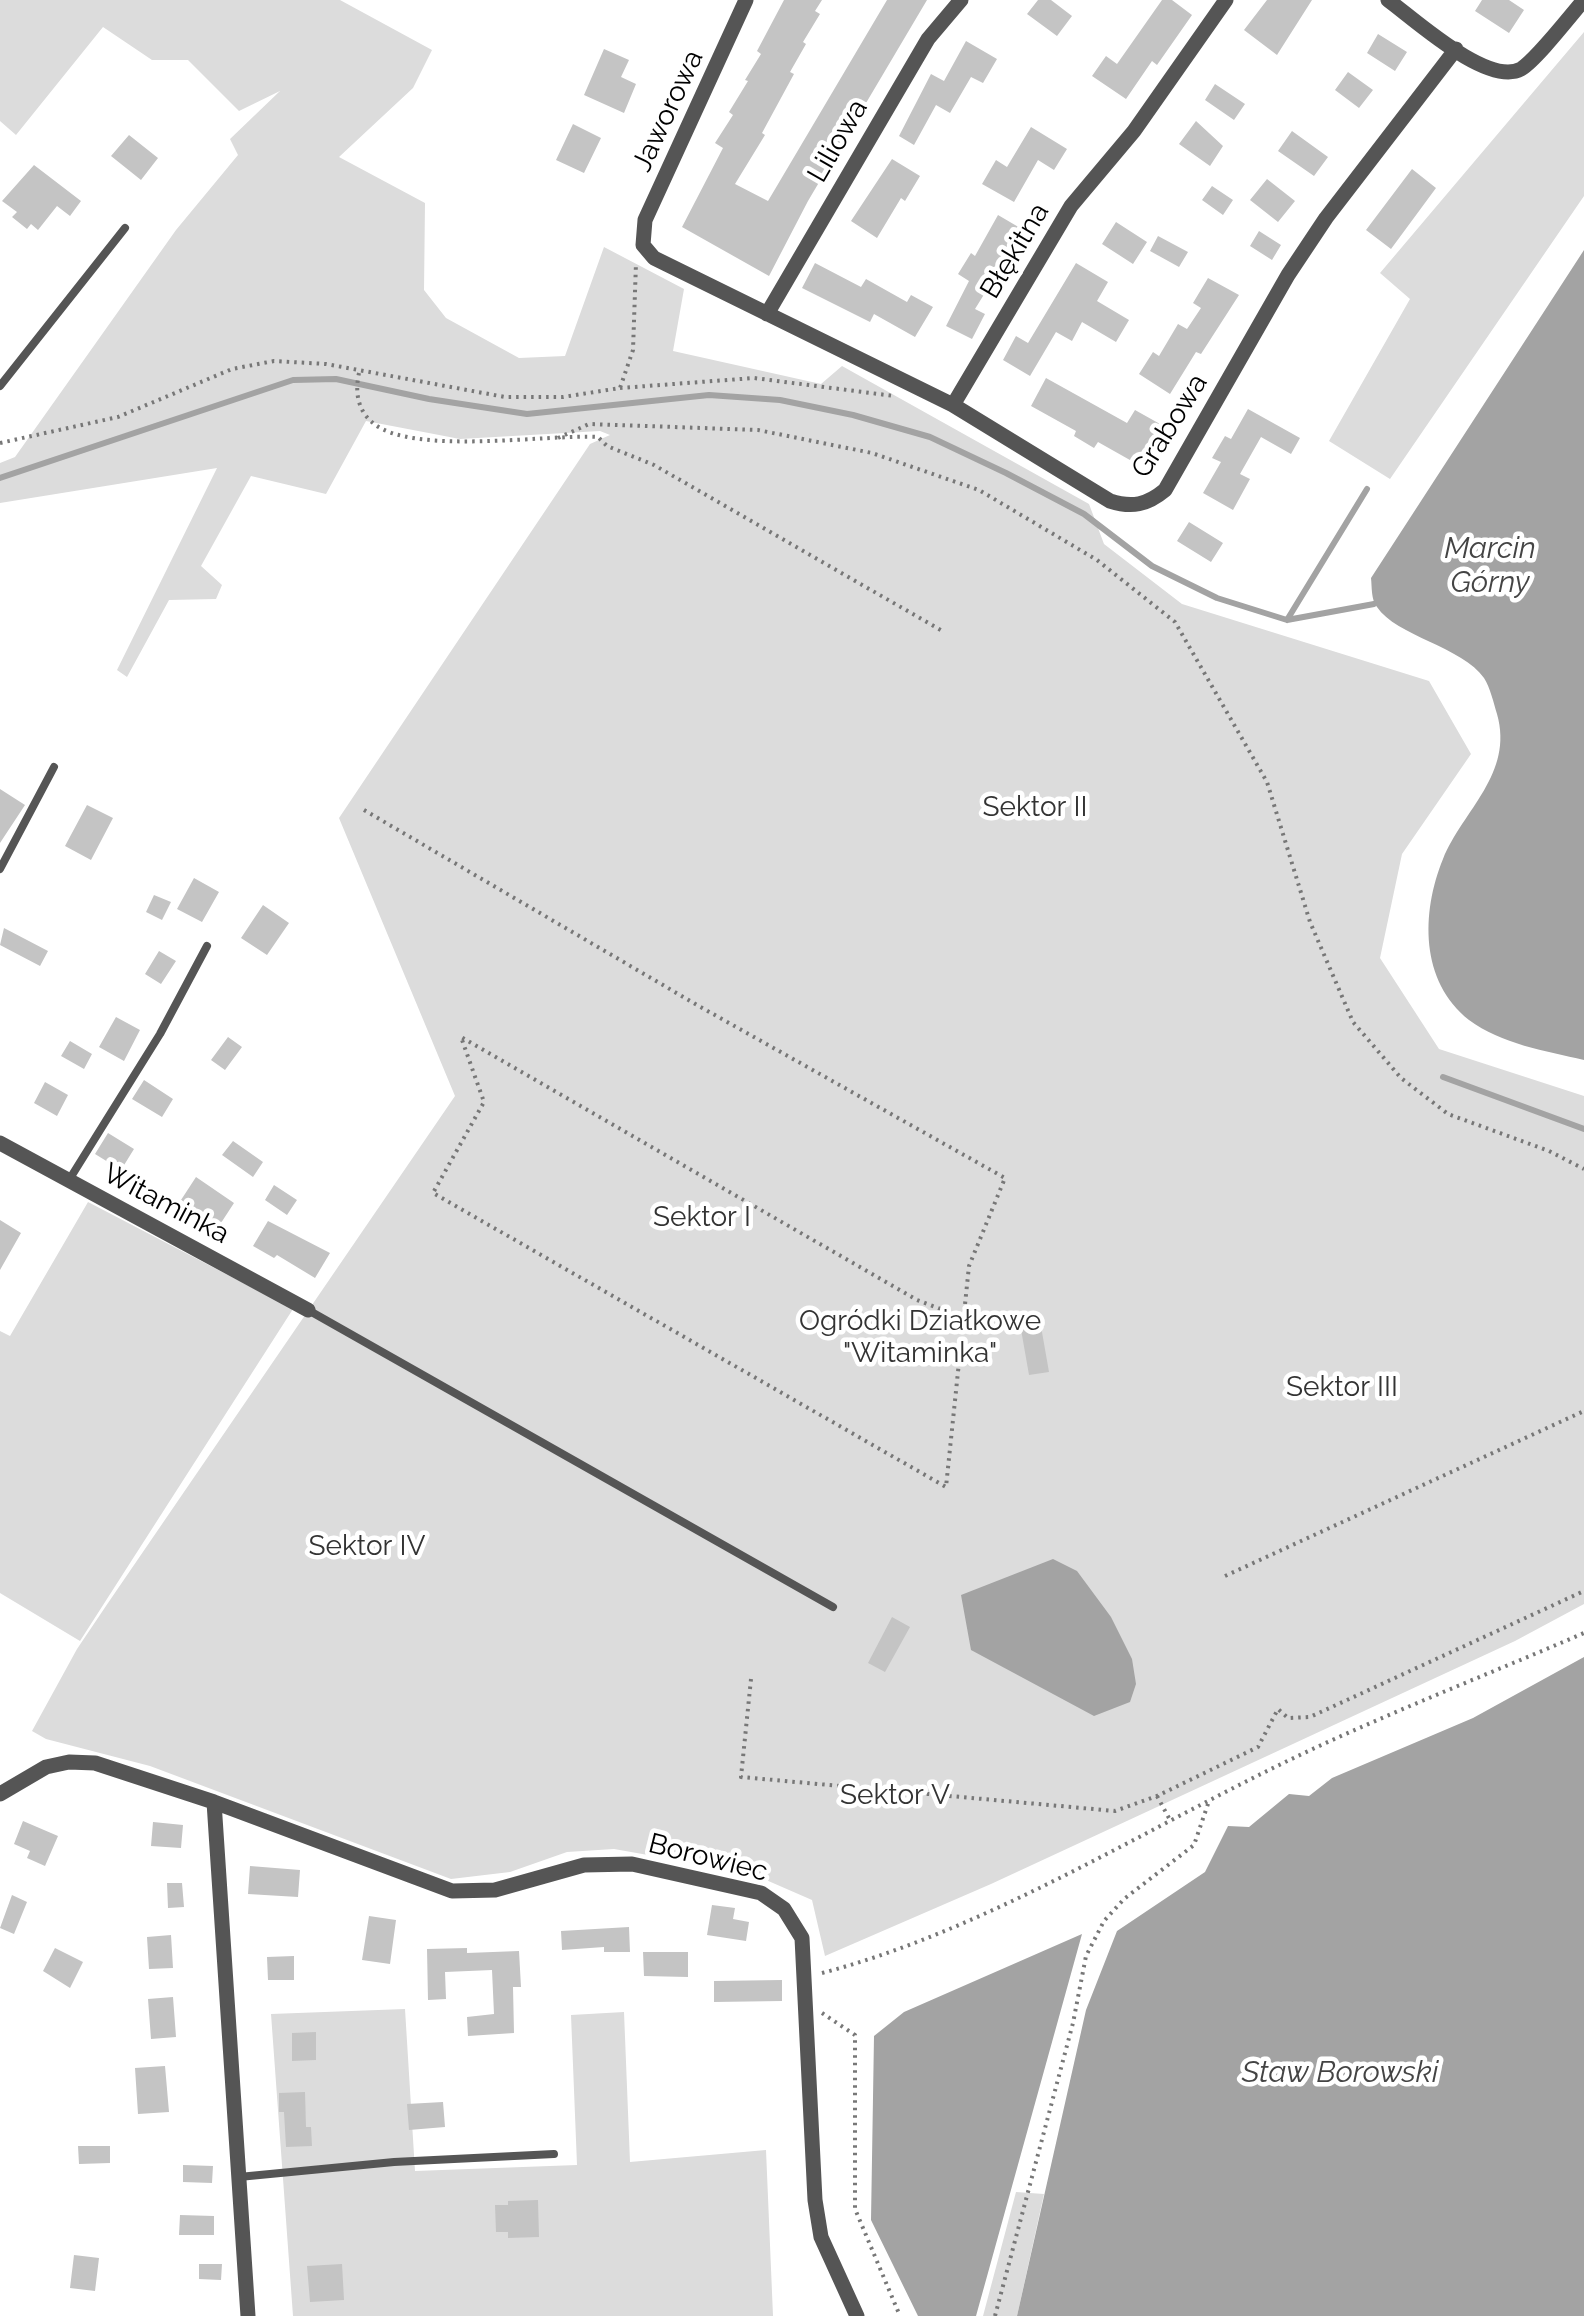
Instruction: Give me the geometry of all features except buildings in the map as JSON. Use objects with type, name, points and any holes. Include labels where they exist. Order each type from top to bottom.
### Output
[{"type":"street","name":"Jaworowa","points":[[642,244],[645,220],[746,0]]},
{"type":"street","name":"Liliowa","points":[[766,314],[928,40],[961,0]]},
{"type":"street","name":"Błękitna","points":[[953,405],[1071,206],[1134,132],[1226,0]]},
{"type":"street","points":[[1388,0],[1480,66],[1502,72],[1520,69],[1584,0]]},
{"type":"street","name":"Grabowa","points":[[642,244],[654,258],[953,405],[1110,501],[1124,506],[1153,500],[1165,490],[1288,276],[1326,218],[1456,49]]},
{"type":"street","name":"Witaminka","points":[[0,1143],[308,1310]]},
{"type":"street","name":"Borowiec","points":[[0,1794],[46,1767],[85,1762],[214,1802],[452,1891],[495,1890],[573,1868],[610,1863],[647,1866],[754,1890],[778,1904],[802,1938],[814,2200],[821,2237],[858,2316]]},
{"type":"street","points":[[214,1802],[248,2316]]},
{"type":"lane","points":[[0,386],[125,228]]},
{"type":"lane","points":[[0,869],[54,767]]},
{"type":"lane","points":[[69,1180],[160,1034],[207,946]]},
{"type":"lane","points":[[308,1310],[833,1607]]},
{"type":"lane","points":[[239,2177],[363,2164],[554,2154]]},
{"type":"path","points":[[620,388],[633,350],[636,262],[642,244]]},
{"type":"path","points":[[0,443],[118,416],[232,370],[274,362],[326,364],[505,397],[562,397],[620,388],[754,378],[898,397]]},
{"type":"path","points":[[359,373],[356,390],[362,411],[374,425],[412,437],[486,440],[598,436],[607,446],[654,465],[944,632]]},
{"type":"path","points":[[558,438],[589,424],[758,430],[872,453],[978,490],[1097,560],[1175,622],[1267,782],[1310,922],[1354,1022],[1401,1078],[1448,1114],[1584,1168]]},
{"type":"path","points":[[364,810],[697,1005],[1004,1178],[970,1266],[946,1487],[433,1193],[484,1102],[462,1036],[917,1300],[964,1318]]},
{"type":"path","points":[[1226,1576],[1584,1411]]},
{"type":"path","points":[[751,1678],[741,1777],[1115,1812],[1258,1747],[1278,1709],[1288,1718],[1310,1717],[1584,1592]]},
{"type":"path","points":[[804,1978],[864,1962],[999,1906],[1274,1767],[1584,1632]]},
{"type":"path","points":[[1157,1796],[1170,1820]]},
{"type":"path","points":[[996,2316],[1073,2024],[1086,1956],[1104,1921],[1124,1899],[1194,1844],[1209,1800]]},
{"type":"path","points":[[805,2002],[856,2035],[855,2209],[900,2316]]},
{"type":"green space","name":"Ogródki Działkowe \"Witaminka\"","points":[[0,0],[340,0],[432,50],[413,88],[339,157],[425,203],[424,290],[446,318],[519,358],[565,356],[604,247],[684,289],[673,351],[821,384],[842,366],[1089,504],[1104,544],[1182,604],[1429,681],[1471,754],[1402,854],[1380,958],[1439,1049],[1584,1096],[1584,1604],[1515,1641],[991,1884],[825,1956],[812,1900],[750,1873],[614,1849],[567,1852],[510,1872],[451,1879],[150,1766],[46,1739],[32,1731],[77,1649],[455,1096],[339,818],[590,444],[610,435],[600,431],[460,439],[366,421],[326,494],[251,476],[201,566],[222,585],[216,599],[169,600],[127,677],[117,670],[217,468],[0,503],[0,463],[15,457],[176,230],[238,155],[230,139],[280,91],[239,111],[188,60],[152,60],[103,27],[16,135],[0,121]]},
{"type":"green space","points":[[1584,32],[1584,196],[1390,479],[1329,441],[1410,299],[1380,273]]},
{"type":"green space","points":[[88,1202],[293,1309],[80,1641],[0,1593],[0,1331],[10,1336]]},
{"type":"green space","points":[[405,2009],[415,2171],[577,2165],[571,2015],[624,2012],[630,2162],[766,2150],[773,2316],[293,2316],[271,2014]]},
{"type":"green space","points":[[1016,2192],[1044,2194],[1017,2316],[983,2316]]},
{"type":"water","name":"Marcin Górny","points":[[1584,250],[1584,1060],[1495,1035],[1469,1020],[1441,986],[1429,945],[1431,901],[1443,859],[1493,773],[1499,755],[1497,714],[1486,682],[1474,667],[1386,617],[1374,601],[1371,578]]},
{"type":"water","points":[[1053,1559],[1077,1571],[1111,1617],[1132,1659],[1136,1684],[1130,1702],[1094,1716],[971,1650],[961,1595]]},
{"type":"water","name":"Staw Borowski","points":[[1584,1657],[1584,2316],[1017,2316],[1086,2010],[1117,1931],[1205,1872],[1228,1826],[1249,1827],[1289,1794],[1309,1796],[1332,1778],[1473,1718]]},
{"type":"water","points":[[1082,1934],[976,2316],[918,2316],[871,2220],[874,2036],[904,2012]]},
{"type":"waterway","points":[[0,478],[293,380],[336,379],[527,414],[709,395],[780,400],[930,437],[1084,514],[1152,566],[1217,598],[1287,620],[1374,604]]},
{"type":"waterway","points":[[1287,620],[1367,489]]},
{"type":"waterway","points":[[1443,1077],[1584,1129]]},
{"type":"park label","name":"Sektor II","points":[[1035,808]]},
{"type":"park label","name":"Sektor I","points":[[702,1218]]},
{"type":"park label","name":"Sektor III","points":[[1342,1388]]},
{"type":"park label","name":"Sektor IV","points":[[367,1547]]},
{"type":"park label","name":"Sektor V","points":[[895,1796]]}]
